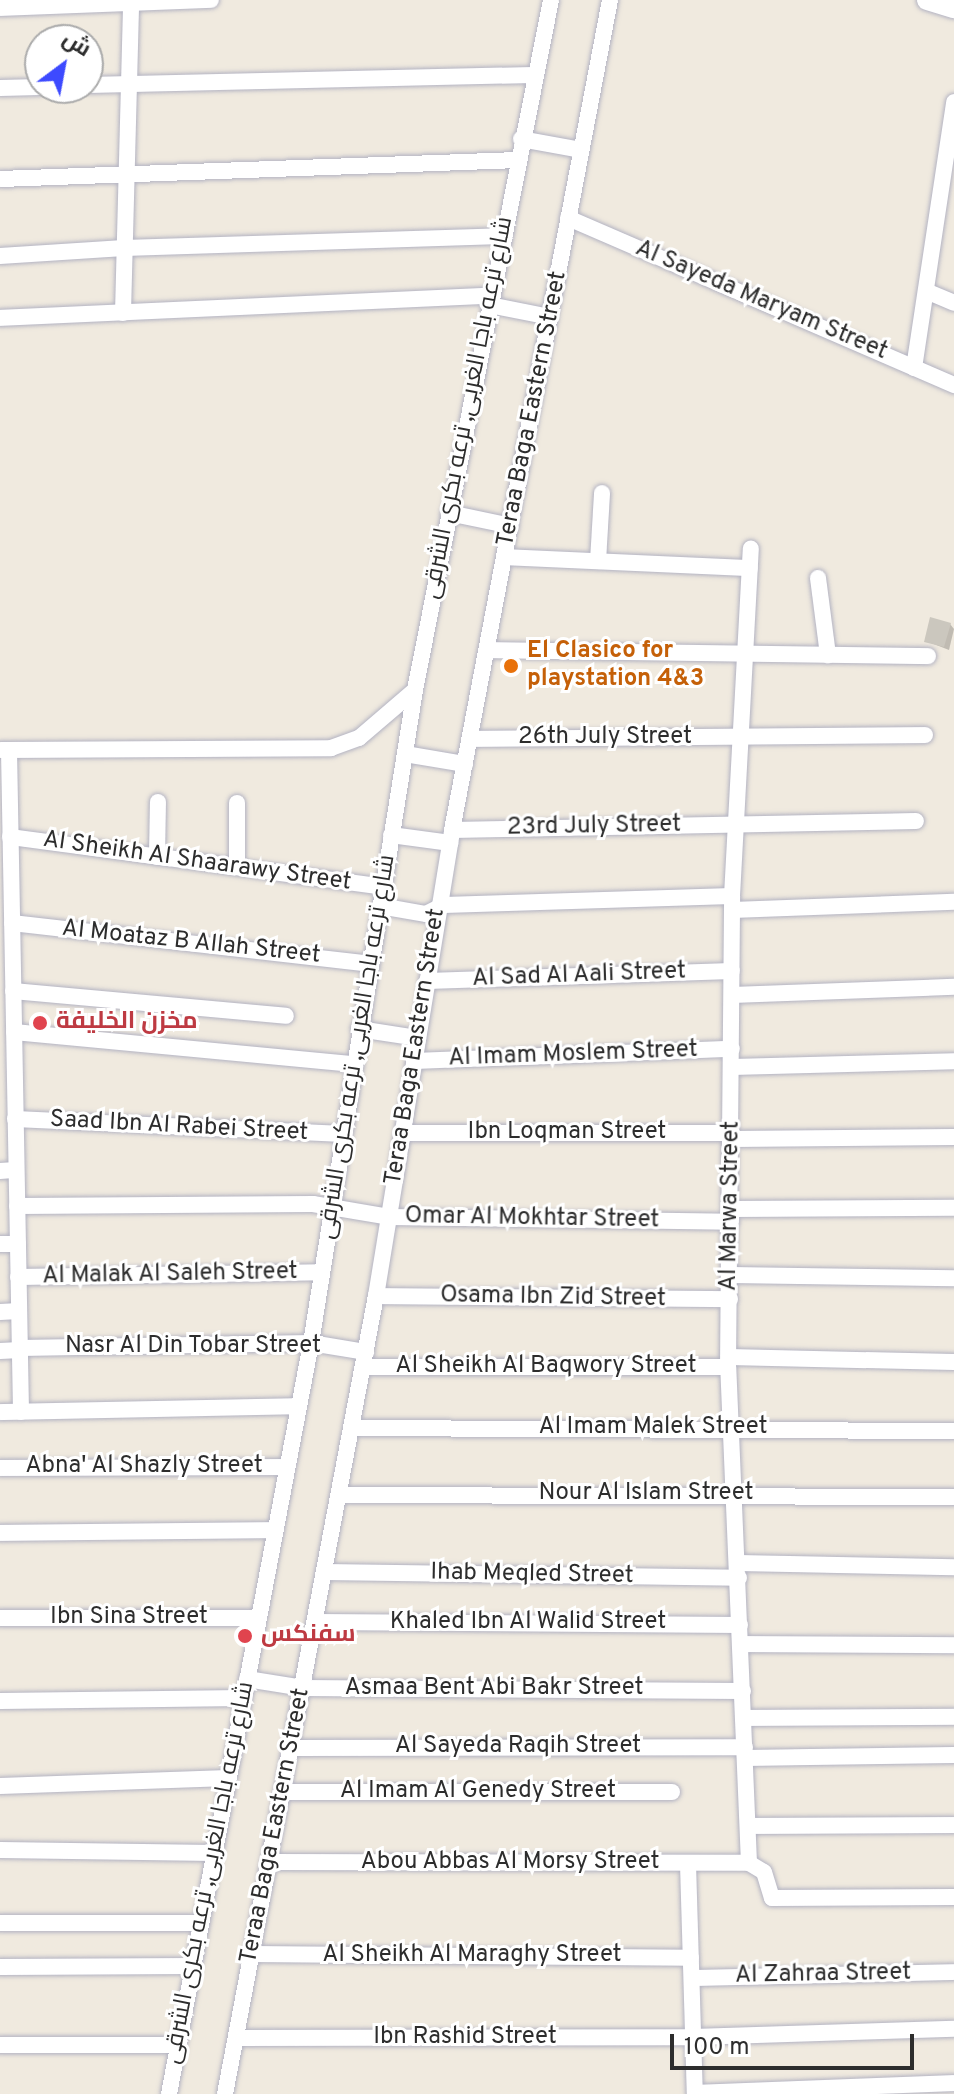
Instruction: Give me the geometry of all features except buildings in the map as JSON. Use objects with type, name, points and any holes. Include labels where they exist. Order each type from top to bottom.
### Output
[{"type":"street","points":[[0,8],[211,0]]},
{"type":"street","name":"شارع ترعه باجا الغربى, ترعه بكرى الشرقى","points":[[169,2094],[311,1343],[353,1064],[415,690],[533,75],[551,0]]},
{"type":"street","name":"Teraa Baga Eastern Street","points":[[225,2094],[376,1296],[451,837],[610,0]]},
{"type":"street","points":[[927,0],[954,8]]},
{"type":"street","points":[[123,313],[124,176],[131,2]]},
{"type":"street","points":[[104,85],[533,75]]},
{"type":"street","points":[[0,88],[24,87]]},
{"type":"street","points":[[914,368],[954,102]]},
{"type":"street","points":[[521,139],[581,150]]},
{"type":"street","points":[[0,179],[517,160]]},
{"type":"street","name":"Al Sayeda Maryam Street","points":[[568,218],[954,385]]},
{"type":"street","points":[[0,256],[124,248],[502,236]]},
{"type":"street","points":[[926,291],[954,303]]},
{"type":"street","points":[[0,318],[490,300],[550,317]]},
{"type":"street","points":[[598,561],[602,493]]},
{"type":"street","points":[[449,513],[511,526]]},
{"type":"street","name":"Al Marwa Street","points":[[749,1863],[729,1362],[732,903],[751,549]]},
{"type":"street","points":[[505,557],[750,568]]},
{"type":"street","points":[[818,578],[828,655]]},
{"type":"street","points":[[488,650],[928,656]]},
{"type":"street","points":[[21,1412],[17,1206],[8,1170],[15,1119],[8,1088],[14,1032],[7,1014],[13,991],[6,948],[12,923],[6,872],[10,837],[4,750],[331,748],[359,738],[415,690]]},
{"type":"street","name":"26th July Street","points":[[470,739],[925,735]]},
{"type":"street","points":[[405,754],[465,764]]},
{"type":"street","points":[[157,857],[158,802]]},
{"type":"street","points":[[237,803],[237,867]]},
{"type":"street","name":"23rd July Street","points":[[391,835],[451,837],[735,823],[916,821]]},
{"type":"street","name":"Al Sheikh Al Shaarawy Street","points":[[10,837],[383,887]]},
{"type":"street","points":[[380,906],[426,914],[438,908],[954,902]]},
{"type":"street","name":"Al Moataz B Allah Street","points":[[12,923],[370,964]]},
{"type":"street","name":"Al Sad Al Aali Street","points":[[427,981],[732,971]]},
{"type":"street","points":[[732,995],[954,987]]},
{"type":"street","points":[[13,991],[286,1016]]},
{"type":"street","points":[[359,1029],[418,1038]]},
{"type":"street","points":[[14,1032],[353,1064]]},
{"type":"street","name":"Al Imam Moslem Street","points":[[414,1061],[732,1049]]},
{"type":"street","points":[[732,1067],[954,1061]]},
{"type":"street","name":"Saad Ibn Al Rabei Street","points":[[15,1119],[344,1134]]},
{"type":"street","name":"Ibn Loqman Street","points":[[403,1133],[954,1137]]},
{"type":"street","name":"Omar Al Mokhtar Street","points":[[17,1206],[313,1204],[389,1217],[731,1215],[954,1208]]},
{"type":"street","points":[[0,1244],[18,1244]]},
{"type":"street","name":"Al Malak Al Saleh Street","points":[[18,1277],[322,1272]]},
{"type":"street","points":[[730,1275],[954,1278]]},
{"type":"street","name":"Osama Ibn Zid Street","points":[[376,1296],[730,1299]]},
{"type":"street","points":[[0,1312],[19,1311]]},
{"type":"street","name":"Nasr Al Din Tobar Street","points":[[0,1351],[311,1343],[364,1360]]},
{"type":"street","name":"Al Sheikh Al Baqwory Street","points":[[364,1360],[954,1362]]},
{"type":"street","points":[[0,1412],[299,1406]]},
{"type":"street","name":"Al Imam Malek Street","points":[[351,1428],[731,1427],[954,1431]]},
{"type":"street","name":"Abna' Al Shazly Street","points":[[0,1468],[287,1467]]},
{"type":"street","name":"Nour Al Islam Street","points":[[339,1495],[954,1497]]},
{"type":"street","points":[[0,1533],[275,1530]]},
{"type":"street","name":"Ihab Meqled Street","points":[[324,1572],[954,1567]]},
{"type":"street","name":"Ibn Sina Street","points":[[0,1618],[258,1618]]},
{"type":"street","name":"Khaled Ibn Al Walid Street","points":[[315,1622],[740,1625]]},
{"type":"street","points":[[741,1644],[954,1645]]},
{"type":"street","name":"Asmaa Bent Abi Bakr Street","points":[[247,1679],[303,1688],[743,1691]]},
{"type":"street","points":[[0,1701],[243,1698]]},
{"type":"street","points":[[744,1718],[954,1717]]},
{"type":"street","name":"Al Sayeda Raqih Street","points":[[292,1748],[954,1755]]},
{"type":"street","points":[[0,1786],[228,1778]]},
{"type":"street","name":"Al Imam Al Genedy Street","points":[[283,1792],[672,1792]]},
{"type":"street","points":[[748,1826],[954,1825]]},
{"type":"street","points":[[0,1850],[214,1853]]},
{"type":"street","name":"Abou Abbas Al Morsy Street","points":[[270,1862],[749,1863]]},
{"type":"street","points":[[749,1863],[764,1872],[768,1895],[772,1898],[954,1897]]},
{"type":"street","points":[[688,1864],[695,2094],[954,2083]]},
{"type":"street","points":[[0,1923],[201,1923]]},
{"type":"street","name":"Al Sheikh Al Maraghy Street","points":[[252,1954],[691,1958]]},
{"type":"street","points":[[0,1967],[193,1966]]},
{"type":"street","name":"Al Zahraa Street","points":[[692,1978],[954,1972]]},
{"type":"street","name":"Ibn Rashid Street","points":[[236,2038],[693,2037],[954,2029]]},
{"type":"street","points":[[0,2045],[178,2045]]},
{"type":"place","name":"El Clasico for playstation 4&3","points":[[511,666]]},
{"type":"place","name":"مخزن الخليفة","points":[[40,1023]]},
{"type":"place","name":"سفنكس","points":[[245,1636]]}]
